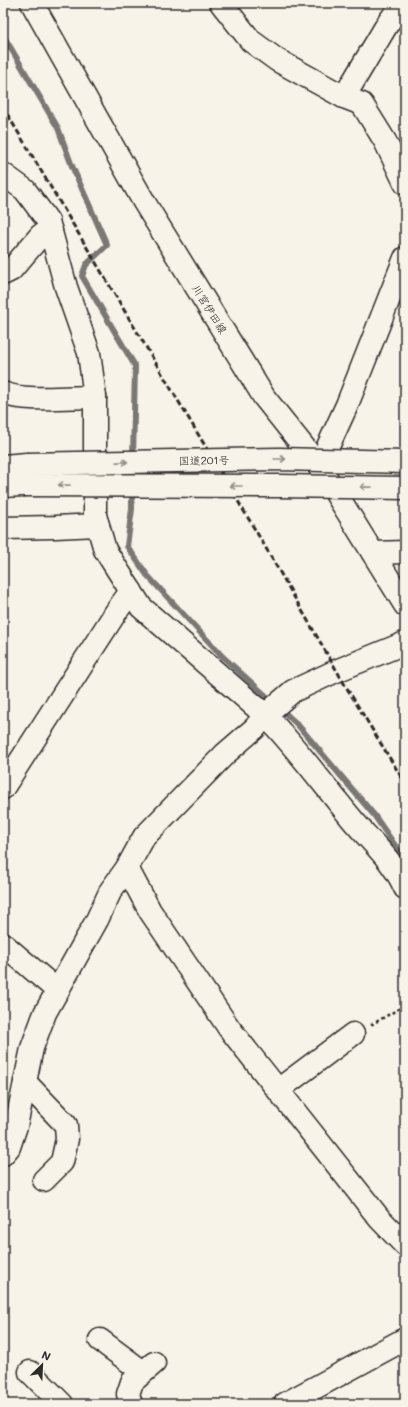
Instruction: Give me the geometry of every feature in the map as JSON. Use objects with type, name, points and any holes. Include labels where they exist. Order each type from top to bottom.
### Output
[{"type":"main road","name":"川宮伊田線","points":[[32,3],[144,202],[264,397],[320,466],[405,605]]},
{"type":"main road","points":[[221,3],[250,41],[277,60],[344,97],[362,104],[385,141],[405,183]]},
{"type":"main road","points":[[344,97],[388,23],[403,3]]},
{"type":"main road","points":[[3,174],[25,190],[48,221],[66,287],[89,353],[95,397],[95,515],[105,550],[141,607],[265,715],[280,730],[353,820],[385,855],[405,888]]},
{"type":"main road","points":[[3,274],[11,270],[41,235],[51,231]]},
{"type":"main road","points":[[320,466],[347,405],[405,258]]},
{"type":"main road","points":[[3,393],[11,396],[27,398],[95,397]]},
{"type":"main road","name":"国道201号","points":[[18,478],[279,459],[405,462]]},
{"type":"main road","name":"国道201号","points":[[3,466],[18,478],[280,486],[405,488]]},
{"type":"main road","points":[[3,528],[55,528],[98,525]]},
{"type":"main road","points":[[373,554],[405,552]]},
{"type":"main road","points":[[3,788],[131,591]]},
{"type":"main road","points":[[3,1154],[9,1147],[16,1126],[32,1048],[45,1013],[97,920],[111,890],[127,868],[144,837],[225,754],[254,728],[265,715],[293,691],[336,671],[405,643]]},
{"type":"main road","points":[[127,868],[150,911],[225,1021],[379,1218],[405,1245]]},
{"type":"main road","points":[[3,944],[58,991]]},
{"type":"main road","points":[[278,1090],[353,1034]]},
{"type":"main road","points":[[25,1082],[66,1125],[67,1138],[62,1162],[44,1180]]},
{"type":"main road","points":[[285,1404],[405,1339]]},
{"type":"main road","points":[[100,1340],[149,1367],[132,1382],[128,1394],[131,1404]]},
{"type":"main road","points":[[30,1372],[62,1404]]},
{"type":"path","points":[[353,1034],[361,1031],[405,1005]]},
{"type":"waterway","points":[[3,35],[58,128],[72,166],[107,245],[86,265],[82,276],[135,366],[133,459]]},
{"type":"waterway","points":[[132,488],[132,509],[127,546],[147,575],[223,657],[297,724],[374,815],[405,860]]},
{"type":"railway","points":[[3,107],[263,543],[345,685],[405,783]]}]
